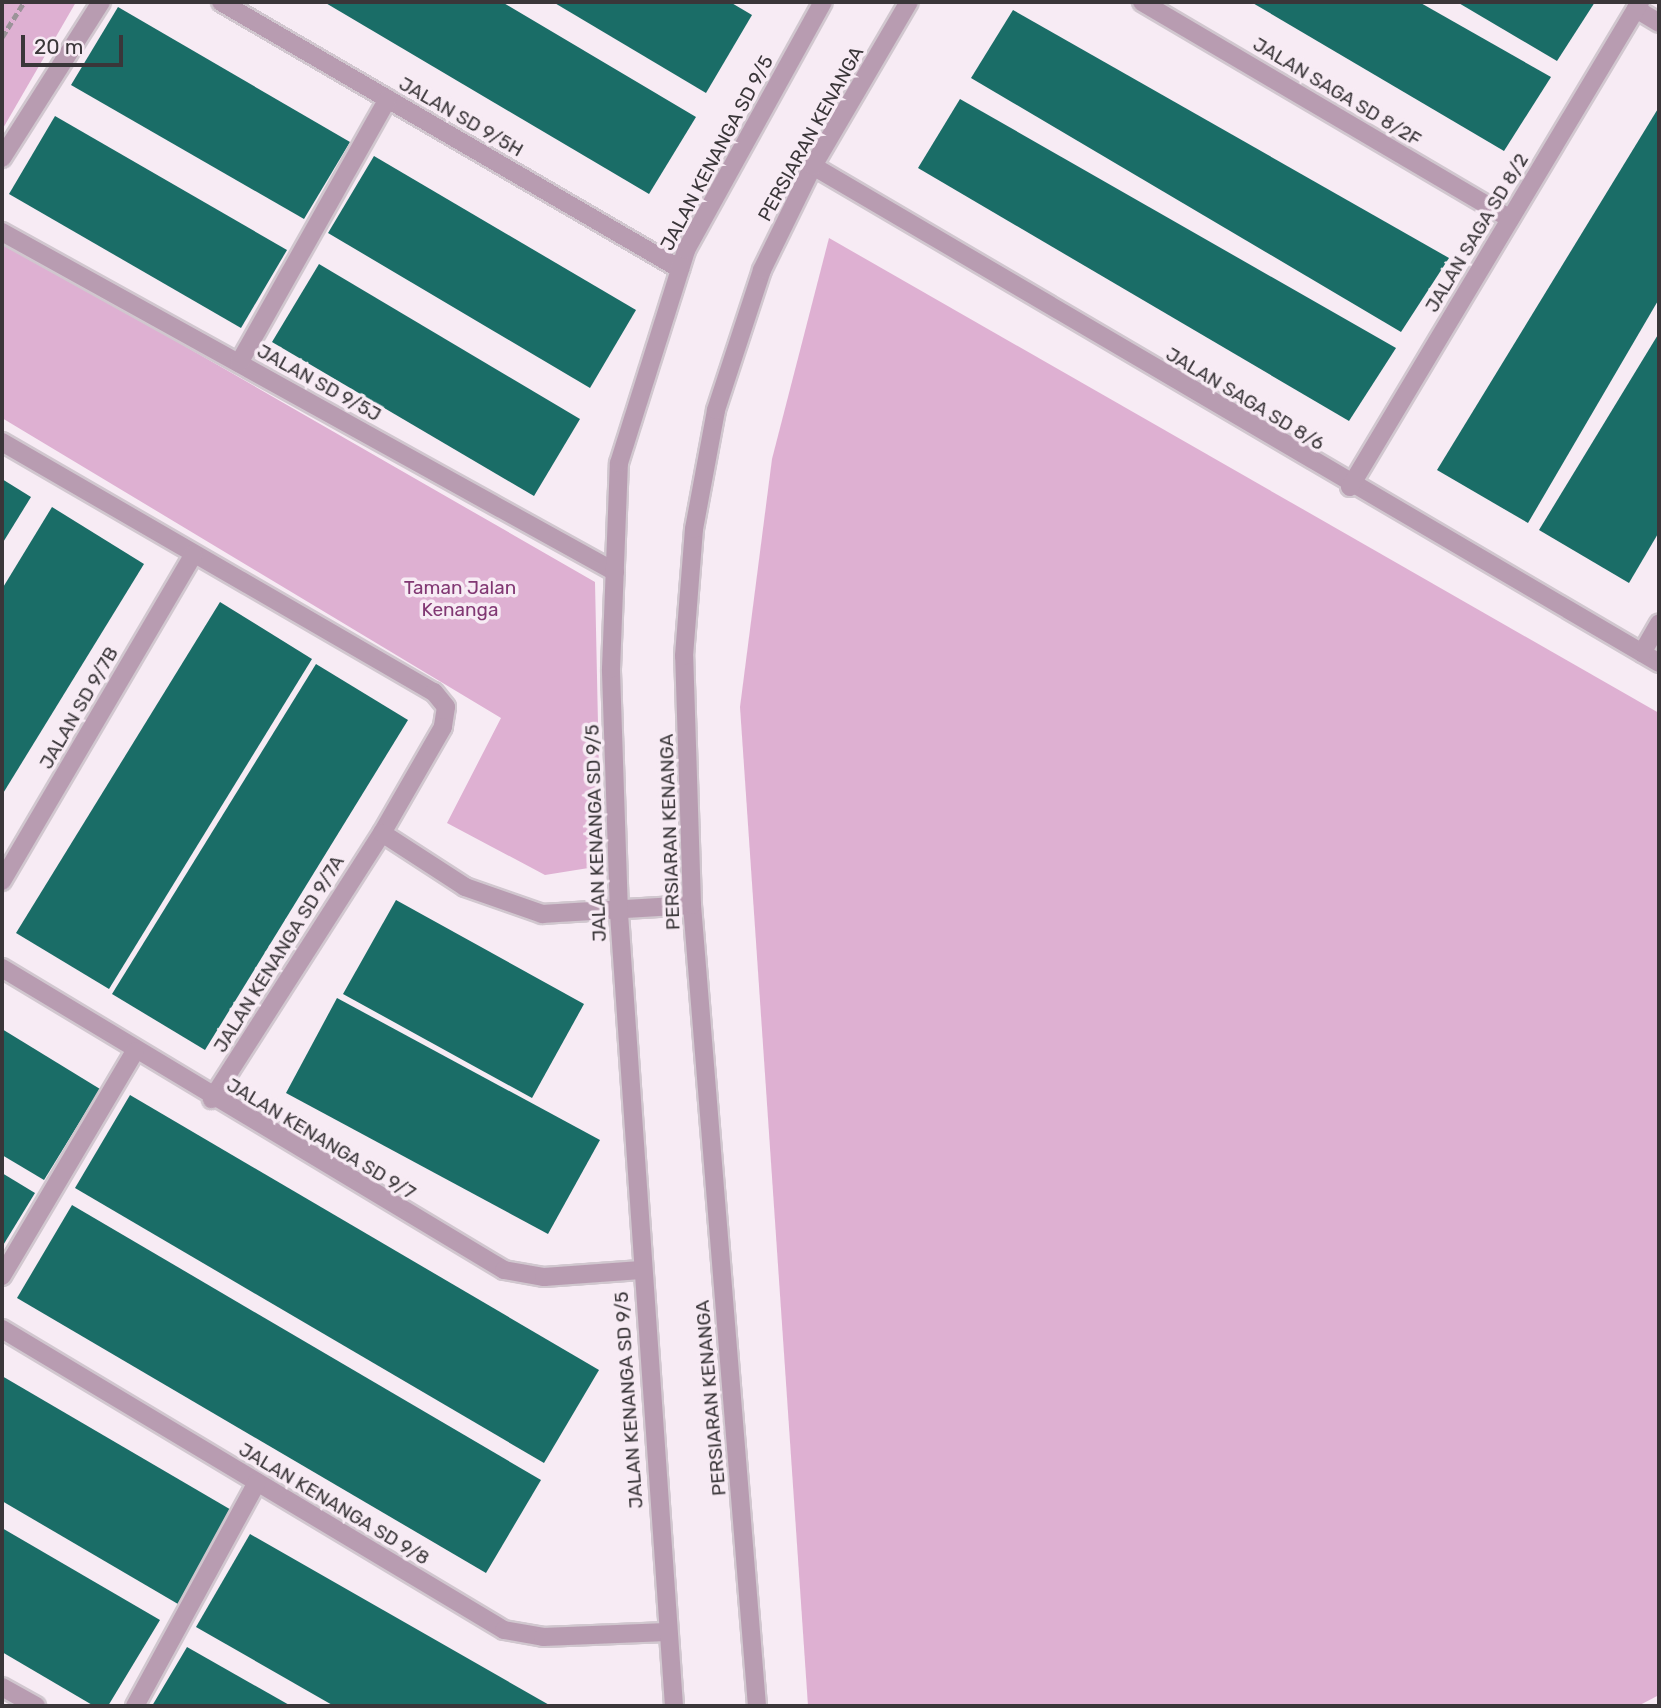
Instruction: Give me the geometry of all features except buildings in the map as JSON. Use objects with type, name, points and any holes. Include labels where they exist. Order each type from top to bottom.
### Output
[{"type":"street","points":[[2,158],[101,2]]},
{"type":"street","name":"JALAN SD 9/5H","points":[[221,2],[680,269]]},
{"type":"street","name":"JALAN KENANGA SD 9/5","points":[[674,1706],[641,1270],[619,913],[611,669],[619,463],[680,269],[823,2]]},
{"type":"street","name":"PERSIARAN KENANGA","points":[[757,1706],[692,905],[684,656],[694,529],[716,410],[762,270],[813,166],[909,2]]},
{"type":"street","name":"JALAN SAGA SD 8/2F","points":[[1142,2],[1510,219]]},
{"type":"street","points":[[1638,6],[1659,23]]},
{"type":"street","name":"JALAN SAGA SD 8/2","points":[[1350,487],[1638,6]]},
{"type":"street","points":[[239,363],[388,99]]},
{"type":"street","name":"JALAN SAGA SD 8/6","points":[[813,166],[1350,487],[1659,663]]},
{"type":"street","name":"JALAN SD 9/5J","points":[[2,232],[615,572]]},
{"type":"street","points":[[2,443],[193,555]]},
{"type":"street","name":"JALAN KENANGA SD 9/7A","points":[[193,555],[441,699],[443,727],[382,833],[212,1099]]},
{"type":"street","name":"JALAN SD 9/7B","points":[[2,881],[193,555]]},
{"type":"street","points":[[1643,653],[1659,624]]},
{"type":"street","points":[[382,833],[499,903],[542,914],[619,913],[692,905]]},
{"type":"street","name":"JALAN KENANGA SD 9/7","points":[[2,968],[212,1099],[503,1270],[544,1277],[641,1270]]},
{"type":"street","points":[[2,1276],[135,1051]]},
{"type":"street","name":"JALAN KENANGA SD 9/8","points":[[2,1329],[520,1636],[667,1632]]},
{"type":"street","points":[[135,1706],[257,1482]]},
{"type":"street","points":[[2,1687],[36,1706]]},
{"type":"path","points":[[2,37],[24,2]]},
{"type":"green space","points":[[2,2],[76,2],[2,130]]},
{"type":"green space","points":[[829,238],[1659,713],[1659,1695],[1638,1706],[808,1706],[740,707],[772,459]]},
{"type":"green space","name":"Taman Jalan Kenanga","points":[[2,241],[595,582],[601,866],[545,875],[447,823],[501,718],[2,418]]}]
